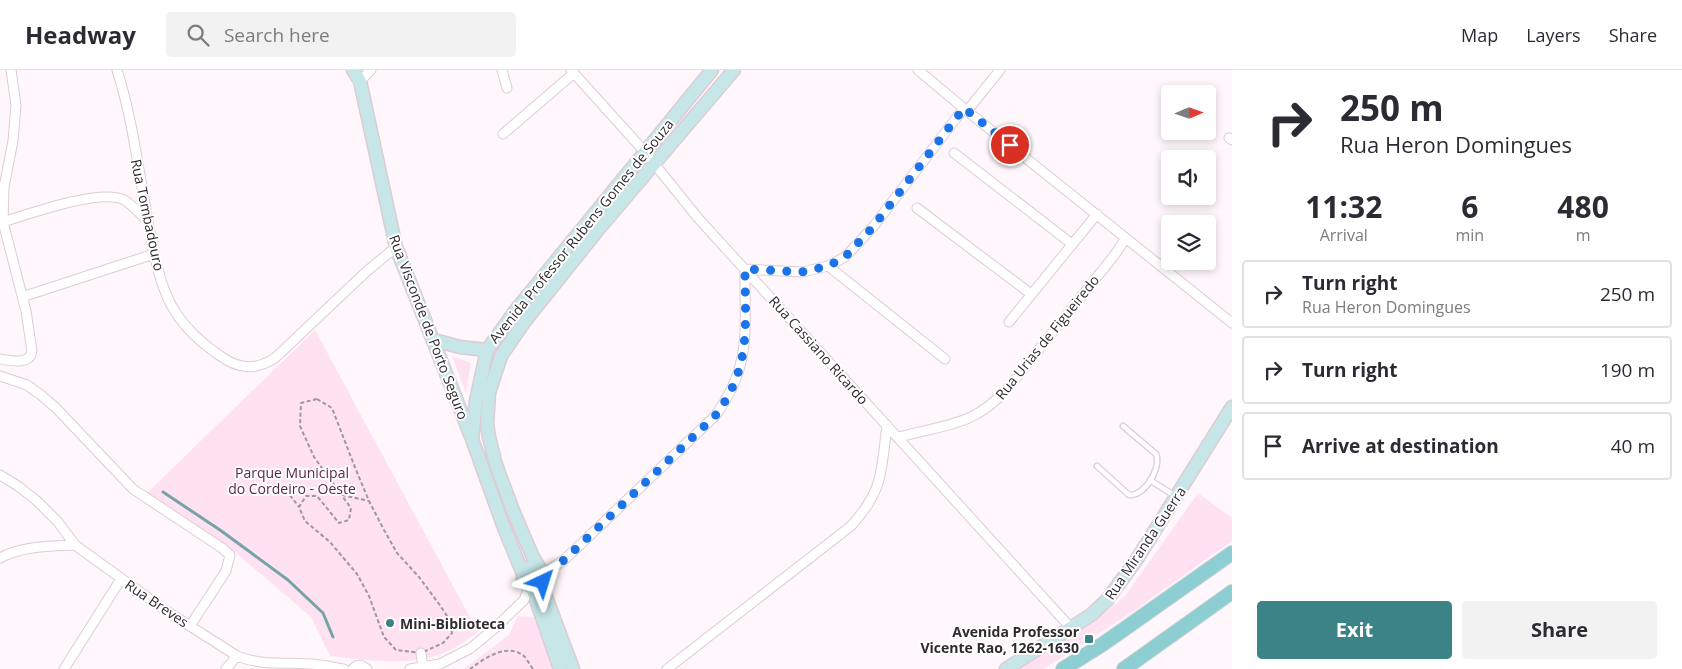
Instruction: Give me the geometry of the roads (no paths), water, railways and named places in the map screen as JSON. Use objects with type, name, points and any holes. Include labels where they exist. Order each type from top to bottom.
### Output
[{"type":"main road","points":[[1063,669],[1103,644],[1232,553]]},
{"type":"main road","points":[[1124,669],[1232,592]]},
{"type":"street","points":[[0,359],[16,361],[27,359],[31,356],[32,350],[22,298],[3,222],[4,187],[13,142],[16,105],[11,70]]},
{"type":"street","name":"Rua Tombadouro","points":[[117,70],[129,120],[154,254],[170,301],[176,313],[190,330],[226,360],[239,366],[258,367],[275,358],[366,271],[396,247]]},
{"type":"street","points":[[357,75],[371,70]]},
{"type":"street","points":[[502,70],[507,88]]},
{"type":"street","name":"Avenida Professor Rubens Gomes de Souza","points":[[560,669],[537,580],[529,567],[523,574],[472,439],[476,401],[486,350],[500,329],[712,70]]},
{"type":"street","name":"Avenida Professor Rubens Gomes de Souza","points":[[574,669],[537,580],[492,452],[488,431],[489,393],[501,356],[512,338],[597,231],[734,70]]},
{"type":"street","points":[[918,70],[1232,323]]},
{"type":"street","points":[[410,669],[447,662],[471,648],[524,600],[537,580],[564,560],[715,416],[724,405],[736,382],[742,362],[746,330],[745,269],[802,272],[828,266],[845,257],[863,239],[1000,70]]},
{"type":"street","points":[[503,134],[572,72]]},
{"type":"street","name":"Rua Cassiano Ricardo","points":[[572,72],[644,151],[698,218],[1070,627]]},
{"type":"street","name":"Rua Visconde de Porto Seguro","points":[[357,75],[396,247],[472,439]]},
{"type":"street","points":[[954,153],[1072,244]]},
{"type":"street","points":[[3,222],[87,198],[102,196],[111,196],[125,200],[148,221]]},
{"type":"street","points":[[917,208],[1032,294]]},
{"type":"street","points":[[1009,322],[1096,214]]},
{"type":"street","name":"Rua Urias de Figueiredo","points":[[899,437],[963,422],[991,406],[1008,388],[1113,257],[1126,238]]},
{"type":"street","points":[[22,298],[154,254]]},
{"type":"street","points":[[828,266],[945,359]]},
{"type":"street","points":[[515,311],[518,320],[525,321]]},
{"type":"street","points":[[500,329],[508,330],[512,338]]},
{"type":"street","points":[[434,340],[460,347],[486,350]]},
{"type":"street","points":[[0,376],[28,385],[41,395],[56,408],[133,489],[228,552],[230,558],[226,571],[190,626]]},
{"type":"street","name":"Rua Miranda Guerra","points":[[1006,669],[1091,615],[1107,600],[1137,559],[1232,407]]},
{"type":"street","points":[[667,669],[851,526],[866,510],[880,481],[887,425]]},
{"type":"street","name":"Rua Breves","points":[[0,475],[37,501],[58,522],[75,545],[164,610],[237,656],[263,663],[320,664],[344,669]]},
{"type":"street","points":[[0,558],[41,546],[75,545]]},
{"type":"street","points":[[64,669],[121,579]]},
{"type":"street","points":[[421,653],[423,668]]},
{"type":"street","points":[[226,669],[237,656]]},
{"type":"street","points":[[353,669],[361,665],[367,669]]},
{"type":"lane","points":[[1097,466],[1129,495],[1134,496],[1139,493],[1150,480],[1157,468],[1158,458],[1156,454],[1123,426]]},
{"type":"lane","points":[[1150,480],[1176,497]]},
{"type":"waterway","points":[[163,492],[220,530],[288,580],[323,613],[333,637]]},
{"type":"place","name":"Mini-Biblioteca","points":[[390,623]]},
{"type":"place","name":"Avenida Professor Vicente Rao, 1262-1630","points":[[1089,639]]},
{"type":"park label","name":"Parque Municipal do Cordeiro - Oeste","points":[[292,480]]}]
